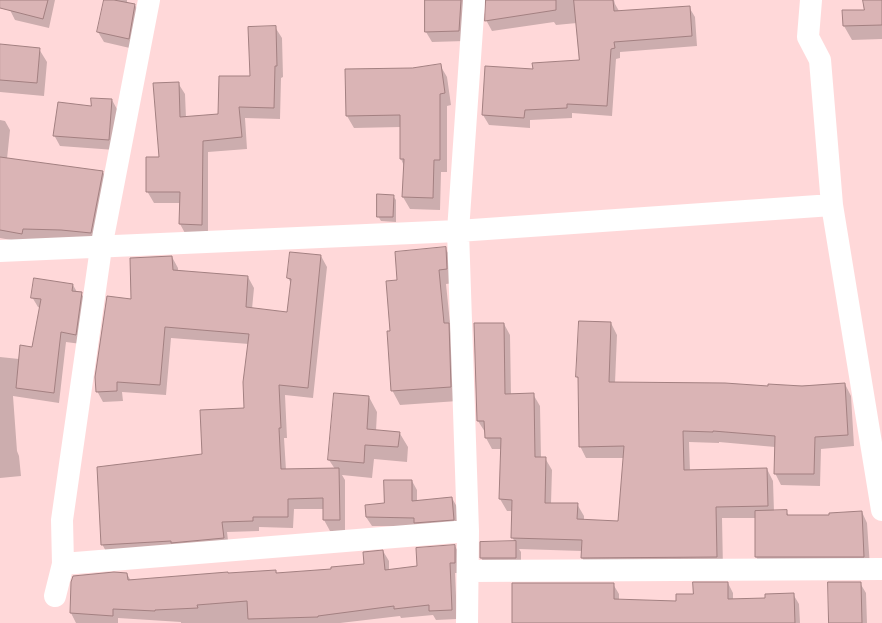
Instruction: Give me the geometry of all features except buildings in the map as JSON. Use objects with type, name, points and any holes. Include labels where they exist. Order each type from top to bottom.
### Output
[{"type":"street","points":[[54,596],[63,564],[62,520],[101,248],[149,0]]},
{"type":"street","points":[[467,623],[468,531],[458,231],[474,0]]},
{"type":"street","points":[[811,0],[808,38],[820,60],[832,205],[882,510]]},
{"type":"street","points":[[0,251],[101,248],[458,231],[832,205]]},
{"type":"street","points":[[63,564],[468,531]]},
{"type":"street","points":[[468,571],[882,569]]}]
